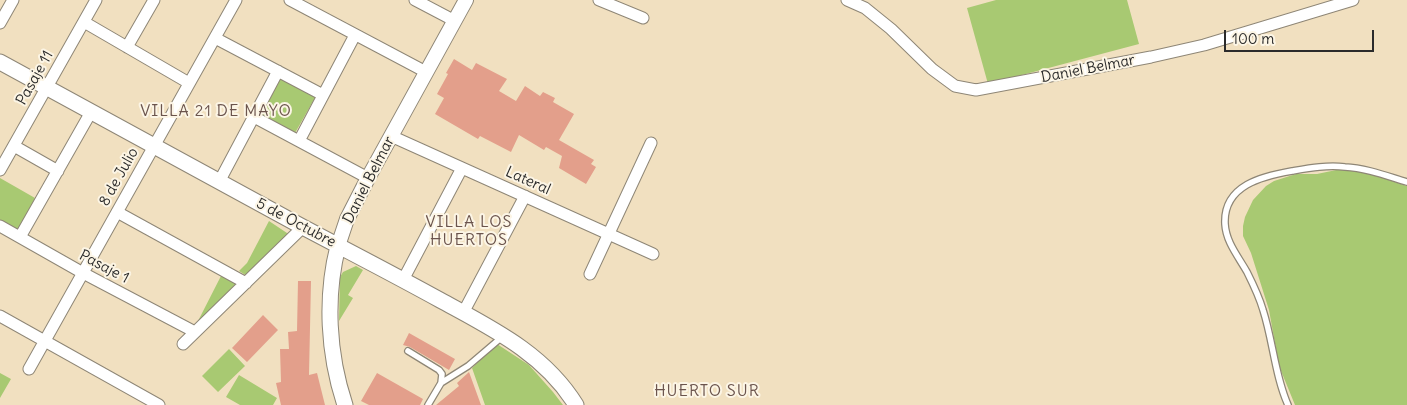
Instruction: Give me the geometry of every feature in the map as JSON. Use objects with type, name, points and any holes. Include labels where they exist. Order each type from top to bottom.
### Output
[{"type":"main road","name":"5 de Octubre","points":[[0,62],[504,336],[539,361],[563,386],[576,405]]},
{"type":"main road","name":"Daniel Belmar","points":[[338,246],[330,299],[332,342],[338,381],[345,405]]},
{"type":"main road","points":[[332,276],[346,264],[365,259]]},
{"type":"street","points":[[0,23],[13,0]]},
{"type":"street","name":"Pasaje 11","points":[[0,170],[96,0]]},
{"type":"street","name":"8 de Julio","points":[[29,369],[236,0]]},
{"type":"street","points":[[290,0],[426,72]]},
{"type":"street","points":[[416,0],[455,21]]},
{"type":"street","name":"Daniel Belmar","points":[[338,246],[348,219],[368,178],[466,0]]},
{"type":"street","points":[[600,0],[643,18]]},
{"type":"street","name":"Daniel Belmar","points":[[847,0],[865,8],[891,29],[932,69],[955,86],[976,90],[1204,45],[1353,0]]},
{"type":"street","points":[[127,47],[151,1]]},
{"type":"street","points":[[84,22],[190,83]]},
{"type":"street","points":[[299,141],[355,35]]},
{"type":"street","points":[[215,38],[323,95]]},
{"type":"street","points":[[219,182],[278,72]]},
{"type":"street","points":[[20,237],[91,112]]},
{"type":"street","points":[[254,117],[368,178]]},
{"type":"street","name":"Lateral","points":[[391,136],[653,254]]},
{"type":"street","points":[[590,274],[651,143]]},
{"type":"street","points":[[14,146],[58,171]]},
{"type":"street","points":[[403,280],[462,168]]},
{"type":"street","points":[[463,313],[525,196]]},
{"type":"street","points":[[117,212],[246,283]]},
{"type":"street","name":"Pasaje 1","points":[[0,226],[83,273],[195,332]]},
{"type":"street","points":[[183,344],[303,227]]},
{"type":"street","points":[[0,316],[159,405]]},
{"type":"lane","points":[[1288,405],[1258,296],[1227,234],[1225,221],[1229,204],[1243,187],[1255,179],[1317,167],[1357,168],[1407,182]]},
{"type":"lane","points":[[441,383],[468,366],[504,336]]},
{"type":"lane","points":[[408,351],[439,370],[442,374],[441,383],[428,405]]},
{"type":"green space","points":[[996,0],[1127,0],[1139,44],[988,84],[967,8]]},
{"type":"green space","points":[[280,77],[316,96],[295,133],[261,115]]},
{"type":"green space","points":[[1341,169],[1371,174],[1407,186],[1407,405],[1295,405],[1279,366],[1269,310],[1251,253],[1243,236],[1245,217],[1253,200],[1266,186],[1274,181],[1296,174],[1317,174]]},
{"type":"green space","points":[[0,178],[35,198],[20,229],[15,231],[0,223]]},
{"type":"green space","points":[[269,221],[290,235],[247,276],[239,271],[247,263]]},
{"type":"green space","points":[[356,266],[363,270],[348,295],[353,298],[339,321],[340,277],[343,272]]},
{"type":"green space","points":[[222,274],[238,283],[197,323]]},
{"type":"green space","points":[[497,344],[529,365],[563,405],[485,405],[472,368]]},
{"type":"green space","points":[[229,349],[245,366],[218,392],[202,376]]},
{"type":"green space","points":[[0,373],[11,379],[0,398]]},
{"type":"green space","points":[[239,375],[277,398],[273,405],[240,405],[226,397]]},
{"type":"building","points":[[454,59],[472,70],[476,63],[507,79],[499,91],[516,101],[525,86],[540,96],[543,92],[555,98],[553,102],[574,114],[559,140],[594,160],[591,164],[596,167],[586,184],[559,168],[562,156],[546,147],[544,150],[519,135],[511,152],[480,136],[478,139],[435,114],[444,98],[437,94]]},
{"type":"building","points":[[298,281],[311,281],[309,375],[317,373],[325,405],[281,405],[276,383],[281,382],[280,349],[289,349],[288,332],[297,331]]},
{"type":"building","points":[[263,315],[278,330],[247,362],[232,348]]},
{"type":"building","points":[[409,333],[455,359],[449,370],[410,347],[403,345]]},
{"type":"building","points":[[469,372],[481,405],[436,405],[459,386],[457,383]]},
{"type":"building","points":[[377,373],[423,399],[420,405],[369,405],[361,401]]},
{"type":"district","name":"VILLA 21 DE MAYO","points":[[216,111]]},
{"type":"district","name":"VILLA LOS HUERTOS","points":[[469,231]]},
{"type":"district","name":"HUERTO SUR","points":[[707,391]]}]
